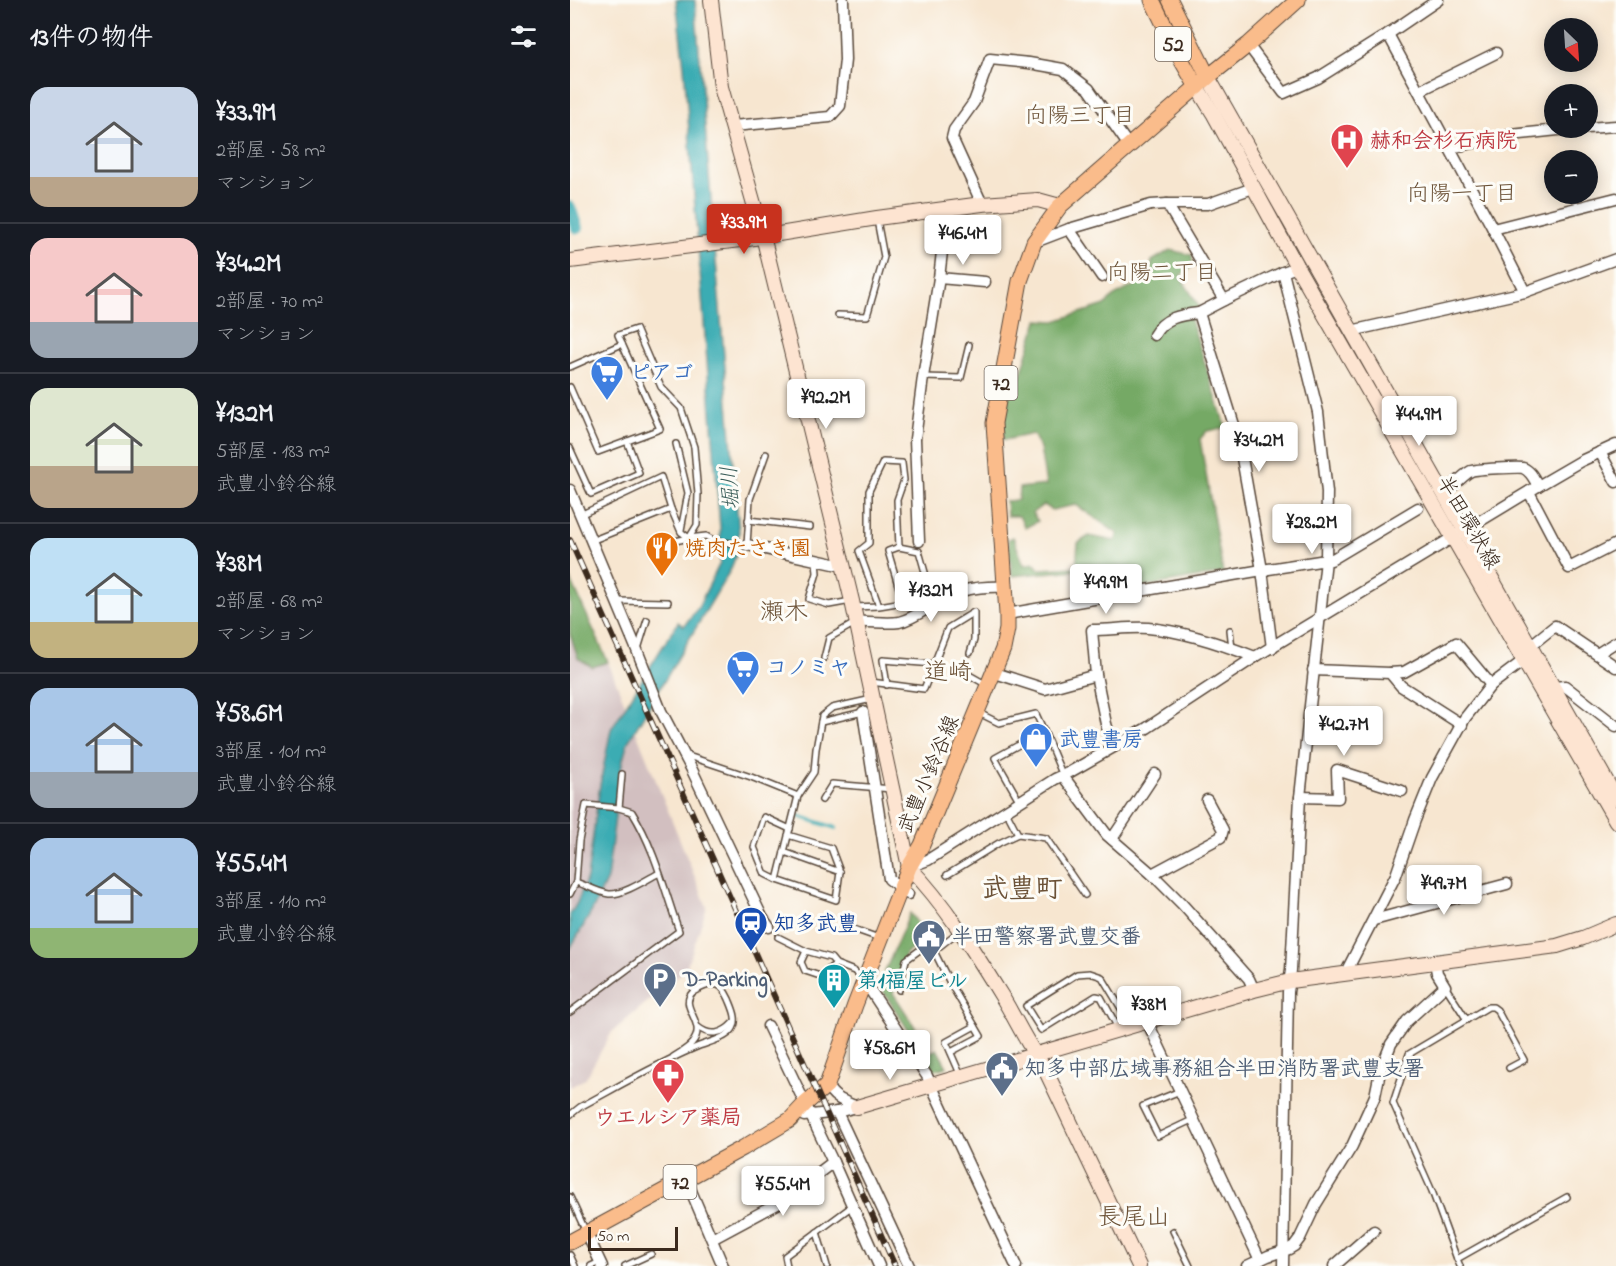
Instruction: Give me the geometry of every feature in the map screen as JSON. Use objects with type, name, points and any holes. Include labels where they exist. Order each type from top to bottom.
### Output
[{"type":"main road","name":"52","points":[[1152,0],[1182,61],[1203,82]]},
{"type":"main road","name":"52","points":[[1170,0],[1203,82]]},
{"type":"main road","name":"武豊小鈴谷線","points":[[570,1242],[790,1120],[808,1109],[827,1085],[880,938],[904,891],[909,867],[922,845],[1003,649],[1007,614],[994,423],[1020,281],[1034,242],[1060,206],[1298,0]]},
{"type":"street","points":[[711,0],[721,87],[763,236],[869,681],[874,788],[889,879],[904,891]]},
{"type":"street","points":[[733,126],[830,117],[835,112],[840,106],[845,60],[843,0]]},
{"type":"street","points":[[1248,45],[1284,93],[1318,78],[1438,0]]},
{"type":"street","points":[[1388,34],[1525,292]]},
{"type":"street","points":[[1419,91],[1496,53]]},
{"type":"street","points":[[982,204],[952,138],[954,130],[974,102],[990,59],[1063,69],[1089,89],[1129,146]]},
{"type":"street","name":"半田環状線","points":[[1203,82],[1213,113],[1297,267],[1459,534],[1530,646],[1616,798]]},
{"type":"street","name":"半田環状線","points":[[1203,82],[1352,331],[1523,661],[1616,821]]},
{"type":"street","points":[[1450,148],[1511,135],[1616,126]]},
{"type":"street","points":[[1034,242],[1069,229],[1151,205],[1208,204],[1253,188]]},
{"type":"street","points":[[1493,229],[1616,198]]},
{"type":"street","points":[[570,261],[721,242],[946,208],[1038,200],[1060,206]]},
{"type":"street","points":[[1167,204],[1224,300]]},
{"type":"street","points":[[919,541],[915,439],[939,278],[946,208]]},
{"type":"street","points":[[1069,229],[1102,277]]},
{"type":"street","points":[[1352,331],[1525,292],[1616,259]]},
{"type":"street","points":[[1154,335],[1164,323],[1173,317],[1199,313],[1282,272],[1297,267]]},
{"type":"street","points":[[1282,272],[1318,412],[1327,492],[1326,560],[1300,797],[1288,992],[1283,1266]]},
{"type":"street","points":[[939,278],[985,282]]},
{"type":"street","points":[[1199,313],[1239,441],[1262,570],[1272,648]]},
{"type":"street","points":[[909,867],[928,860],[1020,802],[1146,728],[1256,657],[1534,489],[1616,445]]},
{"type":"street","points":[[1600,452],[1616,482]]},
{"type":"street","points":[[1453,486],[1471,471],[1491,468],[1522,468],[1531,473],[1534,489],[1569,568],[1616,544]]},
{"type":"street","points":[[570,490],[661,711],[769,927]]},
{"type":"street","points":[[1007,614],[1331,560],[1418,508]]},
{"type":"street","points":[[747,545],[843,566]]},
{"type":"street","points":[[856,622],[900,622],[963,589],[1005,588]]},
{"type":"street","points":[[1530,646],[1555,626],[1616,667]]},
{"type":"street","points":[[1113,747],[1096,675],[1092,630],[1145,628],[1166,630],[1256,657]]},
{"type":"street","points":[[1597,654],[1616,642]]},
{"type":"street","points":[[1313,670],[1404,672],[1456,643],[1491,685]]},
{"type":"street","points":[[1345,974],[1396,875],[1432,778],[1462,725],[1491,685],[1523,661]]},
{"type":"street","points":[[1390,673],[1401,686],[1462,725]]},
{"type":"street","points":[[992,679],[1045,689],[1096,675]]},
{"type":"street","points":[[1553,687],[1565,686],[1616,726]]},
{"type":"street","points":[[871,706],[893,789],[909,867],[927,885],[959,931],[1044,1067],[1092,1180],[1139,1266]]},
{"type":"street","points":[[1300,797],[1338,798],[1337,770],[1402,791]]},
{"type":"street","points":[[1112,839],[1155,774]]},
{"type":"street","points":[[1063,776],[1107,836],[1152,874],[1182,904],[1249,979],[1254,990]]},
{"type":"street","points":[[1152,874],[1221,837],[1223,830],[1207,800]]},
{"type":"street","points":[[1374,920],[1507,884]]},
{"type":"street","points":[[808,1109],[837,1112],[856,1107],[1290,981],[1557,946],[1616,924]]},
{"type":"street","points":[[1247,1266],[1294,1246],[1300,1238],[1316,1204],[1352,1146],[1375,1096],[1380,1072],[1391,1044],[1407,1020],[1446,986],[1437,973],[1435,962]]},
{"type":"street","points":[[865,982],[927,1076],[1016,1266]]},
{"type":"street","points":[[1147,1021],[1260,1260]]},
{"type":"street","points":[[768,1026],[833,1162],[879,1266]]},
{"type":"street","points":[[827,1085],[837,1098],[856,1107]]},
{"type":"street","points":[[837,1112],[909,1266]]},
{"type":"street","points":[[712,1239],[779,1203],[833,1162]]},
{"type":"street","points":[[686,1179],[723,1266]]},
{"type":"street","points":[[1334,1266],[1374,1231]]},
{"type":"street","points":[[587,1234],[598,1265]]},
{"type":"lane","points":[[838,315],[867,316],[884,257],[877,218]]},
{"type":"lane","points":[[570,387],[598,452],[660,429],[618,335],[636,329],[661,387],[681,408],[694,447],[698,494],[697,525],[688,538]]},
{"type":"lane","points":[[570,367],[622,344]]},
{"type":"lane","points":[[923,377],[962,378],[969,345]]},
{"type":"lane","points":[[570,448],[591,494],[639,473],[627,441]]},
{"type":"lane","points":[[676,444],[688,493],[681,531]]},
{"type":"lane","points":[[652,546],[706,536],[715,542],[747,545],[750,499],[766,454]]},
{"type":"lane","points":[[879,606],[859,551],[869,543],[869,491],[883,462],[902,463],[904,480],[897,500],[899,547]]},
{"type":"lane","points":[[580,515],[661,477],[671,509],[681,531],[688,538]]},
{"type":"lane","points":[[591,541],[671,509]]},
{"type":"lane","points":[[748,520],[810,527]]},
{"type":"lane","points":[[816,561],[817,573],[809,599],[830,605],[879,606],[903,602],[930,590],[919,551],[899,547],[888,551],[903,602]]},
{"type":"lane","points":[[616,601],[668,602]]},
{"type":"lane","points":[[869,681],[924,689],[948,628],[974,612],[974,640],[970,653]]},
{"type":"lane","points":[[637,650],[647,620]]},
{"type":"lane","points":[[824,658],[829,638],[856,622]]},
{"type":"lane","points":[[1230,630],[1232,648]]},
{"type":"lane","points":[[887,685],[883,660],[934,664]]},
{"type":"lane","points":[[955,667],[992,679]]},
{"type":"lane","points":[[821,722],[871,706]]},
{"type":"lane","points":[[777,880],[798,796],[814,772],[822,716],[832,708],[871,706]]},
{"type":"lane","points":[[977,713],[999,723],[1036,714],[1063,776]]},
{"type":"lane","points":[[1020,802],[995,758],[1044,732]]},
{"type":"lane","points":[[683,754],[798,796]]},
{"type":"lane","points":[[619,808],[622,774]]},
{"type":"lane","points":[[822,800],[832,784],[893,789]]},
{"type":"lane","points":[[570,894],[576,882],[579,841],[586,805],[619,808],[632,812],[640,824],[679,931],[570,1012]]},
{"type":"lane","points":[[1006,811],[1018,834]]},
{"type":"lane","points":[[764,817],[789,832],[831,848],[840,872],[836,900],[765,874],[754,847],[764,817]]},
{"type":"lane","points":[[947,875],[1018,834],[1046,838],[1085,895]]},
{"type":"lane","points":[[784,852],[840,872]]},
{"type":"lane","points":[[576,882],[609,894],[640,884],[659,873]]},
{"type":"lane","points":[[848,927],[880,938]]},
{"type":"lane","points":[[899,990],[906,960],[921,949],[934,951],[959,931]]},
{"type":"lane","points":[[778,937],[806,951],[831,958],[836,964],[854,971],[865,982]]},
{"type":"lane","points":[[806,951],[801,962],[805,970],[826,976],[830,968],[836,964]]},
{"type":"lane","points":[[934,951],[981,1036],[951,1052]]},
{"type":"lane","points":[[1090,973],[1102,977],[1125,1028],[1101,997],[1096,996],[1041,1030],[1026,1006],[1077,974],[1090,973]]},
{"type":"lane","points":[[570,1115],[580,1107],[674,1057],[726,1035],[733,1029],[735,1019],[735,1012],[721,986],[709,984],[694,992],[688,1004],[698,1027],[704,1032],[716,1034],[730,1026],[735,1019]]},
{"type":"lane","points":[[1446,986],[1467,1020]]},
{"type":"lane","points":[[1461,1266],[1432,1191],[1393,1103],[1409,1054],[1488,1007],[1497,1010],[1524,1060],[1509,1068]]},
{"type":"lane","points":[[962,1078],[946,1042],[975,1026]]},
{"type":"lane","points":[[674,1057],[691,1044],[696,1037],[698,1027]]},
{"type":"lane","points":[[1180,1091],[1143,1106],[1158,1136],[1194,1119]]},
{"type":"lane","points":[[570,1197],[587,1234]]},
{"type":"lane","points":[[1457,1259],[1567,1197]]},
{"type":"lane","points":[[787,1266],[785,1256],[852,1207]]},
{"type":"lane","points":[[1173,1231],[1190,1266]]},
{"type":"lane","points":[[817,1232],[827,1266]]},
{"type":"lane","points":[[625,1266],[651,1254]]},
{"type":"lane","points":[[570,1255],[575,1266]]},
{"type":"shaded area","points":[[570,633],[578,658],[592,667],[608,662],[707,907],[686,969],[612,1032],[585,1079],[570,1087]]},
{"type":"green space","points":[[1170,250],[1192,255],[1193,266],[1180,276],[1200,308],[1190,317],[1226,428],[1207,431],[1200,439],[1223,573],[1136,588],[1133,581],[1114,577],[1095,565],[1083,564],[1077,570],[1012,576],[1008,539],[1013,537],[1024,565],[1034,563],[1039,569],[1076,567],[1078,543],[1089,536],[1115,541],[1118,534],[1076,505],[1052,510],[1044,505],[1032,513],[1038,521],[1025,528],[1019,516],[1007,516],[1006,501],[1018,500],[1019,488],[1046,485],[1040,448],[1033,434],[1004,440],[1002,424],[1007,384],[1018,384],[1038,320],[1055,321],[1105,305],[1114,296],[1137,284],[1150,272],[1152,261]]},
{"type":"green space","points":[[570,578],[608,662],[592,667],[578,658],[570,633]]},
{"type":"green space","points":[[910,913],[922,929],[920,944],[906,953],[893,993],[931,1052],[937,1049],[947,1067],[934,1070],[879,985]]},
{"type":"water","name":"堀川","points":[[676,0],[695,0],[739,532],[736,555],[731,569],[628,742],[622,763],[607,879],[570,949],[570,915],[587,878],[600,785],[611,729],[678,622],[684,626],[698,607],[720,563],[720,528],[684,67]]},
{"type":"waterway","points":[[570,207],[577,228]]},
{"type":"waterway","points":[[798,816],[836,828]]},
{"type":"railway","points":[[570,540],[895,1266]]},
{"type":"place","name":"赫和会杉石病院","points":[[1347,169]]},
{"type":"place","name":"ピアゴ","points":[[607,401]]},
{"type":"place","name":"焼肉たさき園","points":[[662,577]]},
{"type":"place","name":"コノミヤ","points":[[743,696]]},
{"type":"place","name":"武豊書房","points":[[1036,768]]},
{"type":"place","name":"知多武豊","points":[[751,952]]},
{"type":"place","name":"半田警察署武豊交番","points":[[929,965]]},
{"type":"place","name":"D-Parking","points":[[660,1008]]},
{"type":"place","name":"第1福屋ビル","points":[[834,1009]]},
{"type":"place","name":"知多中部広域事務組合半田消防署武豊支署","points":[[1002,1097]]},
{"type":"place","name":"ウエルシア薬局","points":[[668,1104]]},
{"type":"district","name":"向陽三丁目","points":[[1080,114]]},
{"type":"district","name":"向陽一丁目","points":[[1462,192]]},
{"type":"district","name":"向陽二丁目","points":[[1162,271]]},
{"type":"district","name":"瀬木","points":[[784,611]]},
{"type":"district","name":"道崎","points":[[948,671]]},
{"type":"district","name":"武豊町","points":[[1022,888]]},
{"type":"district","name":"長尾山","points":[[1134,1216]]}]
